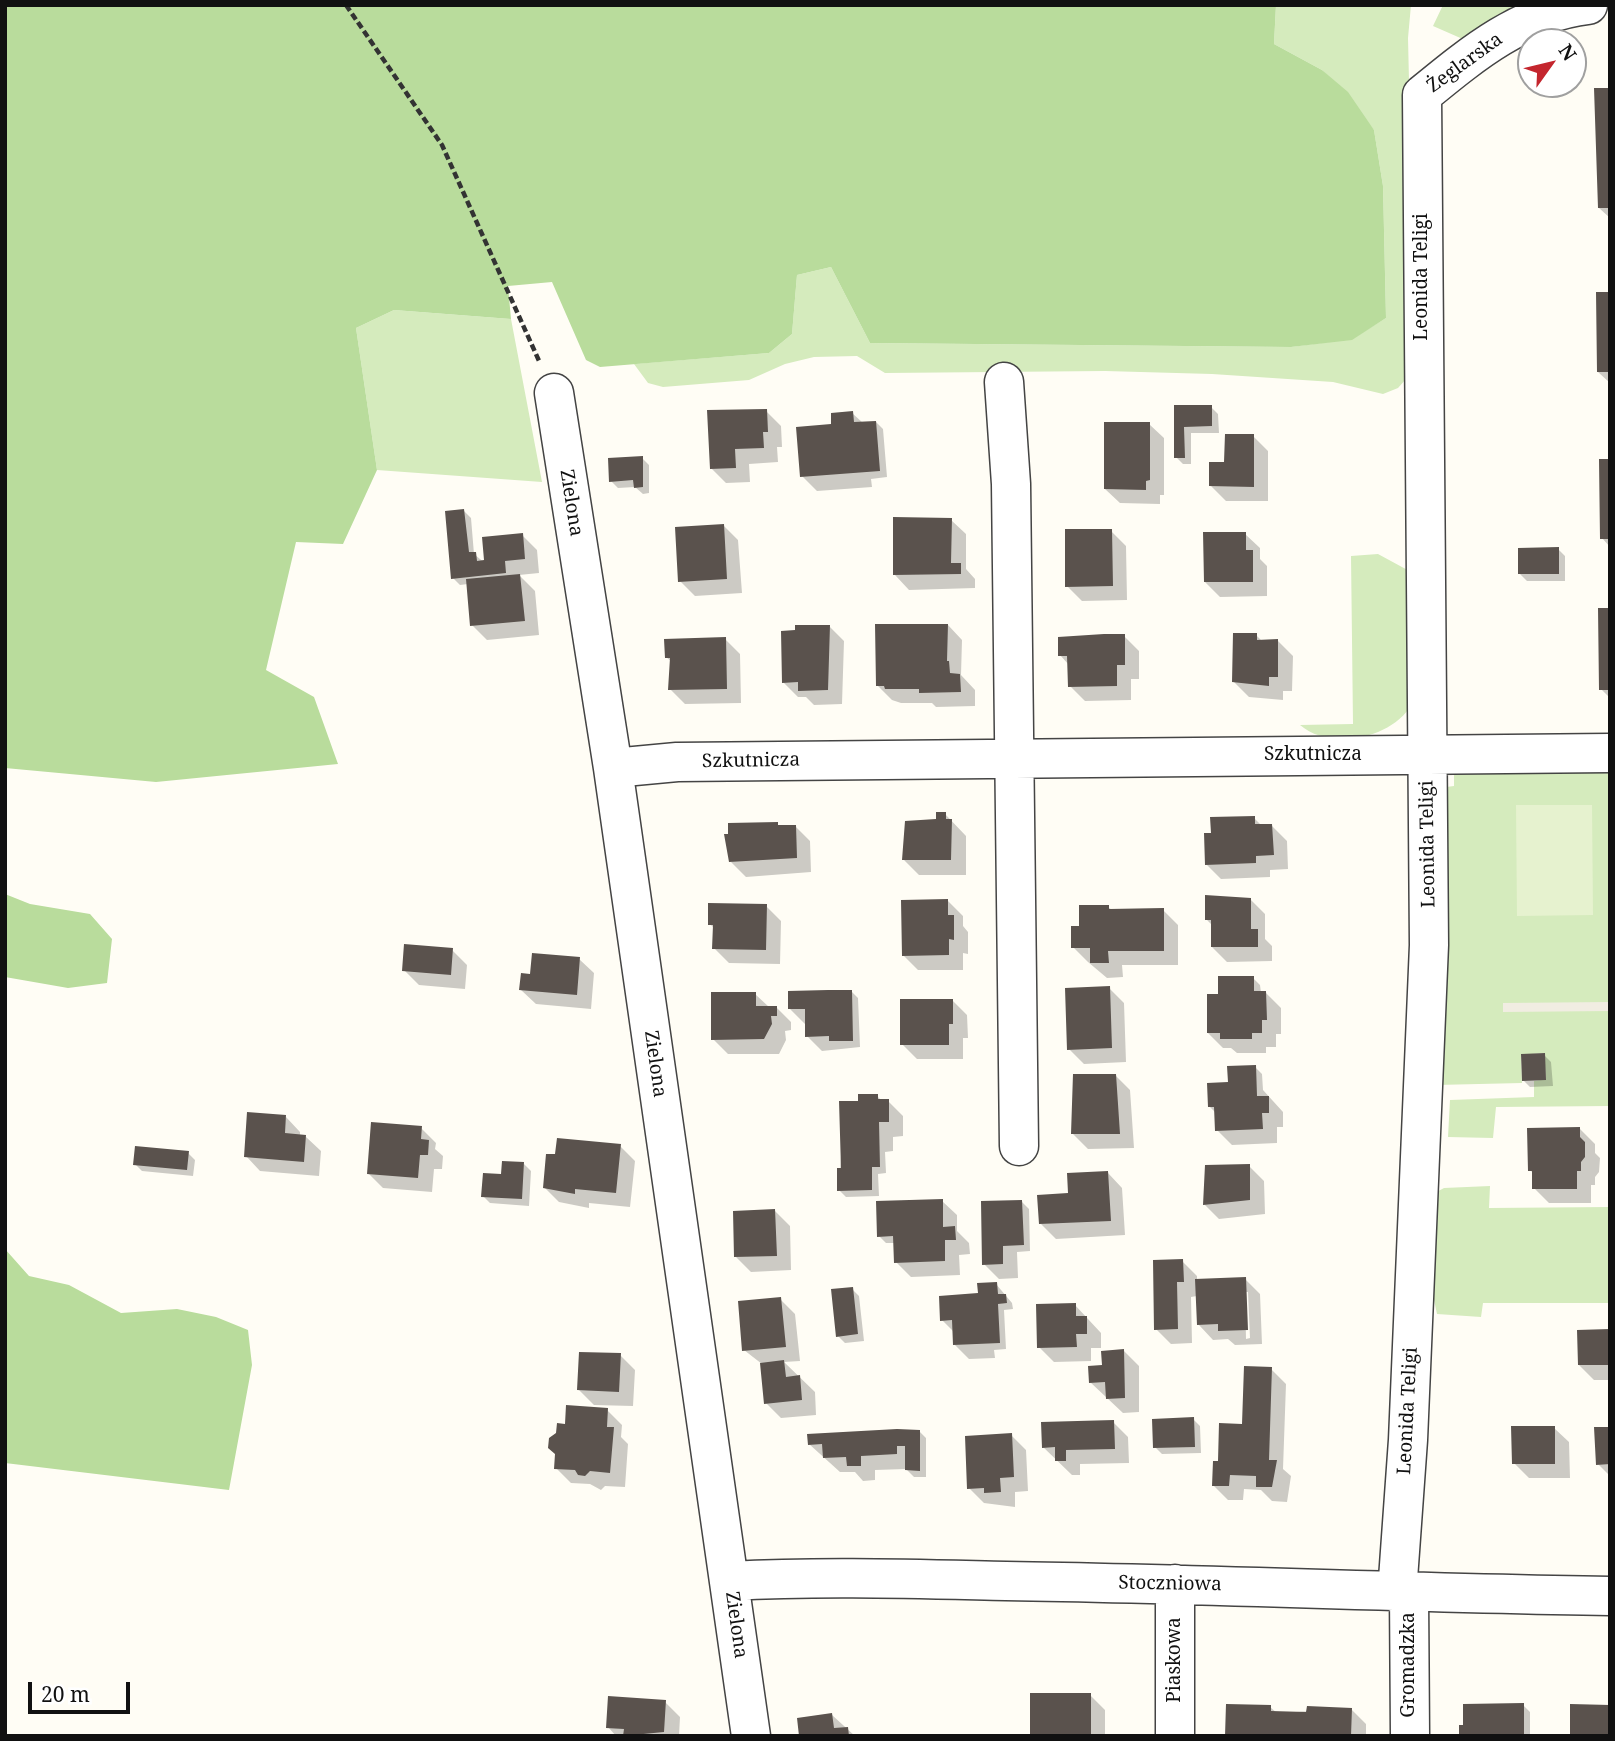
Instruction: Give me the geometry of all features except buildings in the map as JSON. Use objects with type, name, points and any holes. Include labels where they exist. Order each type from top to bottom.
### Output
[{"type":"street","name":"Żeglarska","points":[[1422,95],[1477,50],[1516,27],[1545,13],[1588,5]]},
{"type":"street","name":"Leonida Teligi","points":[[1403,1593],[1429,945],[1422,95]]},
{"type":"street","points":[[1004,382],[1011,484],[1019,1146]]},
{"type":"street","name":"Zielona","points":[[554,393],[613,768],[751,1736]]},
{"type":"street","name":"Szkutnicza","points":[[613,768],[677,762],[1610,753]]},
{"type":"street","name":"Stoczniowa","points":[[730,1581],[811,1578],[1175,1584],[1284,1586],[1403,1593],[1610,1596]]},
{"type":"street","name":"Piaskowa","points":[[1175,1584],[1175,1736]]},
{"type":"street","name":"Gromadzka","points":[[1403,1593],[1410,1736]]},
{"type":"path","points":[[345,5],[442,145],[554,393]]},
{"type":"green space","points":[[5,5],[1276,5],[1274,44],[1322,70],[1348,92],[1374,130],[1383,186],[1386,318],[1352,340],[1291,347],[870,343],[831,267],[797,275],[792,334],[769,353],[600,367],[586,360],[552,282],[508,286],[511,319],[394,310],[356,328],[377,470],[343,544],[296,542],[266,670],[314,697],[338,764],[156,782],[5,768]]},
{"type":"green space","points":[[1276,5],[1411,5],[1408,38],[1412,211],[1406,379],[1398,388],[1383,394],[1333,382],[1212,374],[1105,371],[885,373],[857,356],[814,357],[785,364],[749,380],[663,387],[648,383],[634,364],[769,353],[792,334],[797,275],[831,267],[870,343],[1291,347],[1352,339],[1386,318],[1383,186],[1374,130],[1322,70],[1274,44]]},
{"type":"green space","points":[[1443,5],[1524,5],[1465,40],[1433,26]]},
{"type":"green space","points":[[394,310],[511,319],[542,482],[377,470],[356,328]]},
{"type":"green space","points":[[1378,554],[1413,573],[1412,704],[1403,716],[1376,733],[1343,739],[1327,738],[1300,725],[1353,724],[1351,556]]},
{"type":"green space","points":[[1454,766],[1610,771],[1610,1106],[1496,1107],[1493,1138],[1448,1137],[1450,1100],[1534,1097],[1534,1081],[1546,1079],[1544,1053],[1521,1055],[1522,1083],[1436,1085],[1446,787],[1454,786]]},
{"type":"green space","points":[[1516,805],[1592,805],[1593,915],[1517,916]]},
{"type":"green space","points":[[5,894],[30,904],[90,914],[112,939],[107,983],[68,988],[5,977]]},
{"type":"green space","points":[[1490,1186],[1489,1208],[1610,1207],[1610,1303],[1483,1303],[1481,1317],[1437,1314],[1430,1281],[1431,1195],[1444,1188]]},
{"type":"green space","points":[[5,1249],[29,1276],[69,1285],[121,1313],[177,1309],[216,1317],[248,1330],[252,1365],[229,1490],[5,1463]]},
{"type":"shaded area","points":[[1610,1002],[1610,1011],[1503,1012],[1503,1003]]}]
